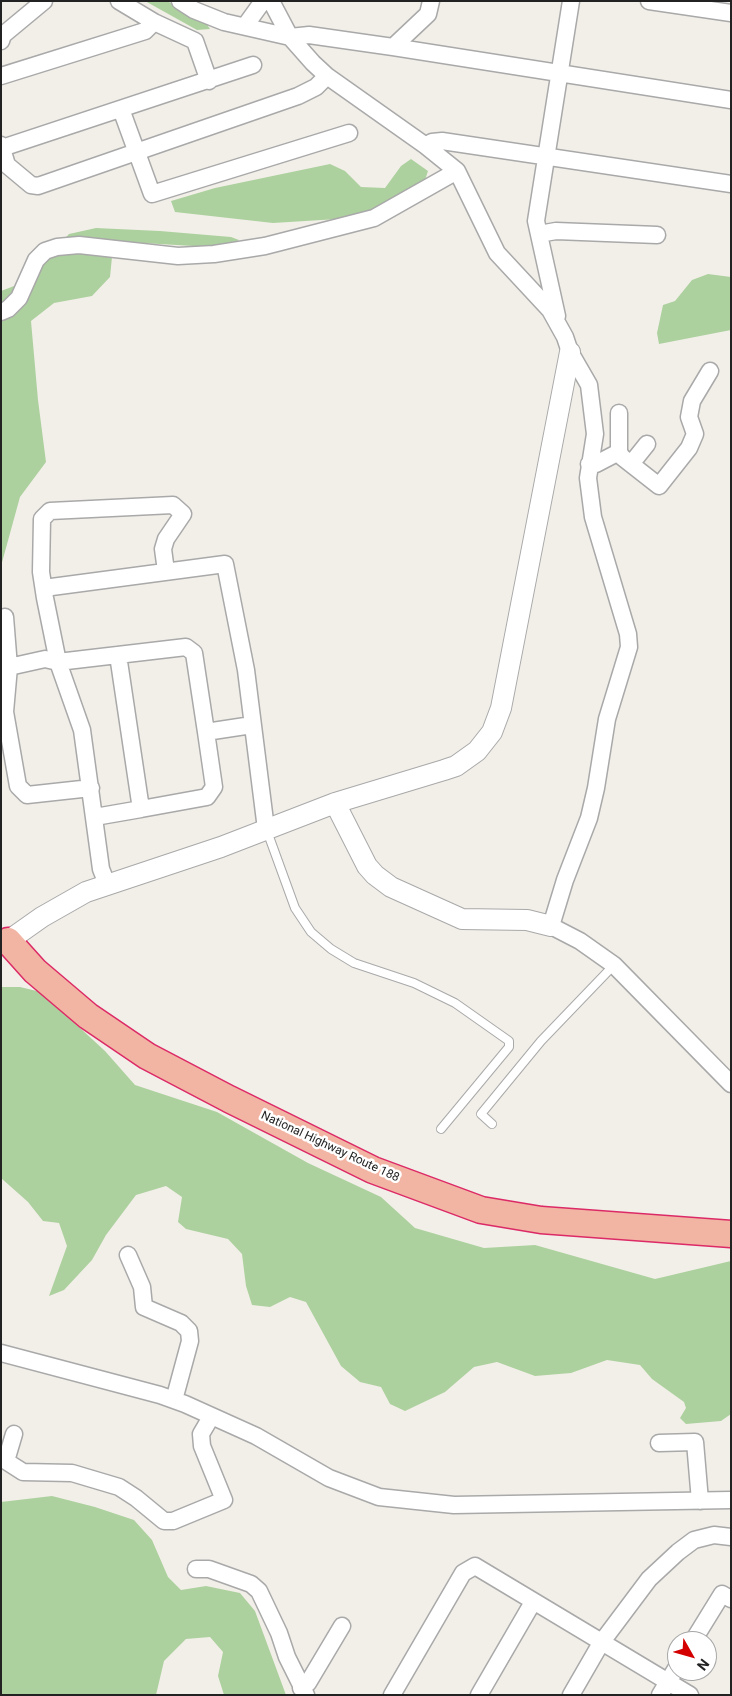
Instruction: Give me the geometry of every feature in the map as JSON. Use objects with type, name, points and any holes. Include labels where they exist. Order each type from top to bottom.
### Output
[{"type":"highway","name":"National Highway Route 188","points":[[8,941],[35,971],[88,1016],[147,1056],[228,1099],[373,1170],[481,1210],[541,1220],[731,1234]]},
{"type":"street","points":[[1,42],[3,35],[44,1]]},
{"type":"street","points":[[118,1],[154,22],[195,41],[209,81]]},
{"type":"street","points":[[180,1],[194,10],[224,22],[290,36],[309,35],[393,47],[731,100]]},
{"type":"street","points":[[245,26],[263,1]]},
{"type":"street","points":[[271,1],[300,50],[327,76],[426,146],[457,171],[497,252],[544,302],[557,321],[570,352],[590,385],[595,434],[588,478],[593,517],[628,634],[629,647],[607,719],[596,788],[589,818],[565,880],[551,926]]},
{"type":"street","points":[[393,47],[428,14],[431,1]]},
{"type":"street","points":[[557,321],[556,304],[536,221],[571,1]]},
{"type":"street","points":[[649,1],[731,13]]},
{"type":"street","points":[[1,76],[145,31],[154,22]]},
{"type":"street","points":[[253,65],[209,81],[2,146],[7,165],[31,185],[38,186],[298,96],[316,87],[327,76]]},
{"type":"street","points":[[121,109],[152,194],[348,133]]},
{"type":"street","points":[[426,146],[432,142],[442,141],[731,184]]},
{"type":"street","points":[[1,312],[8,309],[19,298],[36,260],[45,252],[57,247],[79,245],[178,256],[214,254],[265,246],[374,218],[457,171]]},
{"type":"street","points":[[539,234],[556,231],[657,235]]},
{"type":"street","points":[[8,941],[49,913],[86,892],[221,847],[334,803],[456,766],[477,752],[492,732],[501,708],[570,352]]},
{"type":"street","points":[[619,412],[618,452],[659,486],[689,448],[695,434],[689,417],[692,401],[710,370]]},
{"type":"street","points":[[631,464],[647,444]]},
{"type":"street","points":[[589,464],[596,464],[618,452]]},
{"type":"street","points":[[107,884],[101,869],[91,788],[79,715],[58,662],[41,572],[42,519],[50,511],[173,505],[183,514],[166,539],[164,549],[166,571]]},
{"type":"street","points":[[44,588],[226,564],[246,670],[266,829]]},
{"type":"street","points":[[5,617],[9,667],[5,712],[18,786],[27,795],[91,788]]},
{"type":"street","points":[[9,667],[46,660],[58,662],[186,647],[194,653],[214,787],[207,797],[94,818]]},
{"type":"street","points":[[118,655],[141,809]]},
{"type":"street","points":[[206,732],[252,725]]},
{"type":"street","points":[[334,803],[366,866],[391,887],[462,919],[527,920],[551,926],[580,941],[614,965],[731,1084]]},
{"type":"street","points":[[128,1254],[142,1287],[144,1307],[182,1323],[189,1331],[190,1341],[174,1400]]},
{"type":"street","points":[[1,1353],[174,1400],[256,1436],[329,1478],[379,1497],[454,1505],[731,1500]]},
{"type":"street","points":[[14,1434],[4,1459],[23,1472],[72,1473],[103,1481],[119,1487],[136,1498],[164,1521],[173,1521],[224,1500],[202,1446],[201,1434],[211,1417]]},
{"type":"street","points":[[659,1443],[695,1442],[700,1500]]},
{"type":"street","points":[[571,1695],[601,1643],[649,1579],[694,1540],[714,1535],[731,1537]]},
{"type":"street","points":[[392,1695],[463,1573],[475,1566],[601,1643],[664,1688],[690,1695]]},
{"type":"street","points":[[196,1569],[209,1569],[251,1584],[259,1591],[304,1691]]},
{"type":"street","points":[[699,1631],[722,1594],[731,1599]]},
{"type":"street","points":[[478,1695],[533,1602]]},
{"type":"street","points":[[304,1691],[342,1626]]},
{"type":"lane","points":[[266,829],[295,908],[311,932],[331,949],[354,963],[414,983],[455,1003],[509,1041],[509,1047],[440,1130]]},
{"type":"lane","points":[[492,1124],[481,1114],[541,1041],[614,965]]},
{"type":"green space","points":[[145,1],[167,1],[204,20],[210,29],[197,30]]},
{"type":"green space","points":[[411,159],[428,171],[424,183],[354,218],[273,223],[175,212],[171,201],[215,188],[330,164],[345,171],[361,187],[385,188],[401,166]]},
{"type":"green space","points":[[96,228],[160,231],[231,237],[239,240],[226,248],[126,242],[112,257],[110,277],[92,296],[54,303],[31,321],[46,462],[20,497],[1,566],[1,291],[35,278],[46,259],[69,234]]},
{"type":"green space","points":[[708,274],[731,277],[731,330],[659,344],[657,333],[663,305],[675,301],[692,280]]},
{"type":"green space","points":[[1,987],[20,987],[41,992],[105,1051],[135,1085],[217,1112],[308,1163],[381,1197],[415,1228],[484,1248],[535,1245],[655,1279],[731,1261],[731,1414],[721,1421],[686,1424],[680,1418],[686,1408],[684,1402],[652,1379],[640,1365],[607,1360],[571,1373],[535,1376],[497,1362],[474,1367],[445,1392],[405,1411],[390,1404],[381,1387],[360,1382],[341,1366],[306,1302],[290,1297],[270,1307],[252,1305],[246,1286],[242,1254],[228,1239],[186,1229],[178,1222],[182,1197],[166,1186],[136,1195],[106,1235],[92,1260],[64,1290],[49,1296],[67,1246],[59,1223],[43,1221],[28,1202],[1,1178]]},
{"type":"green space","points":[[52,1496],[95,1507],[134,1520],[152,1540],[168,1577],[181,1590],[206,1586],[240,1593],[255,1611],[286,1695],[224,1695],[218,1676],[223,1652],[210,1637],[186,1639],[164,1661],[156,1695],[1,1695],[1,1502]]}]
